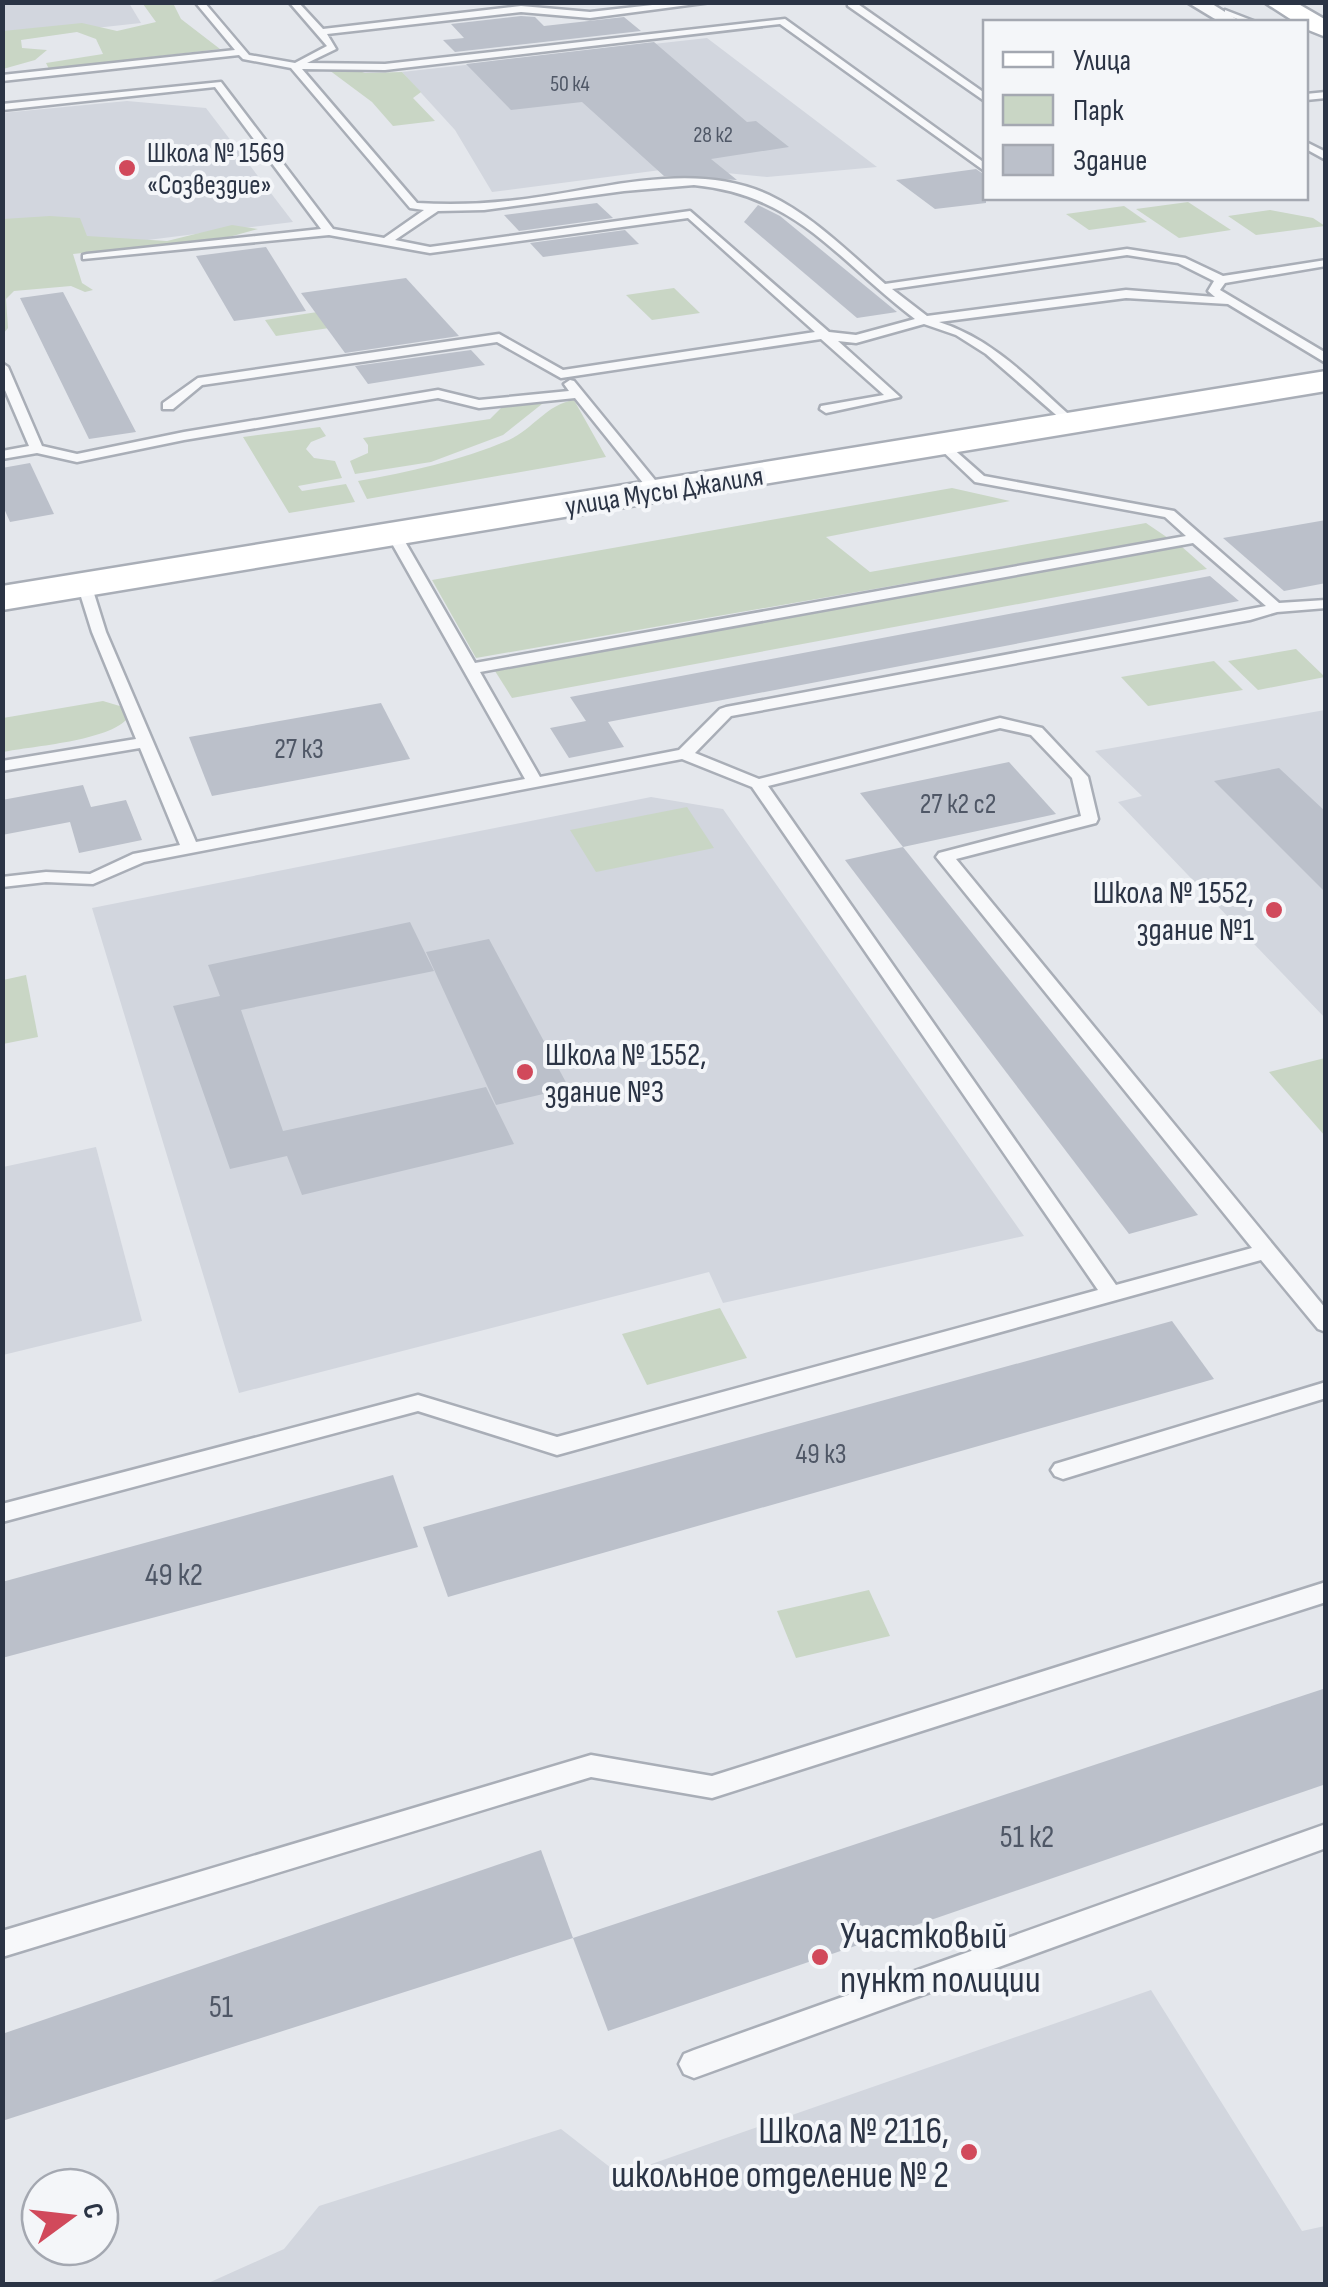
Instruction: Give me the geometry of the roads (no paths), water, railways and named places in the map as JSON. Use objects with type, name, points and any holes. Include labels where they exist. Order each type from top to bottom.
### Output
[{"type":"main road","points":[[1276,2],[1304,20]]},
{"type":"main road","name":"улица Мусы Джалиля","points":[[2,598],[1326,381]]},
{"type":"street","points":[[1196,2],[1230,17]]},
{"type":"lane","points":[[199,2],[246,57],[294,66],[385,67],[782,22],[983,167]]},
{"type":"lane","points":[[293,2],[334,47],[294,66]]},
{"type":"lane","points":[[320,32],[520,8],[590,15],[708,2]]},
{"type":"lane","points":[[835,2],[862,2]]},
{"type":"lane","points":[[851,4],[983,97]]},
{"type":"lane","points":[[2,78],[241,52]]},
{"type":"lane","points":[[294,66],[414,206],[460,211],[644,184],[699,182],[761,192],[797,214],[925,320],[968,336],[1070,423]]},
{"type":"lane","points":[[2,108],[218,84],[329,232]]},
{"type":"lane","points":[[386,242],[434,208]]},
{"type":"lane","points":[[87,257],[329,232],[430,250],[690,214],[821,336],[894,397],[826,410]]},
{"type":"lane","points":[[885,287],[1128,252],[1182,260],[1221,280],[1326,263]]},
{"type":"lane","points":[[1221,280],[1214,291],[1326,360]]},
{"type":"lane","points":[[561,374],[821,336],[856,338],[925,320],[1126,294],[1229,301]]},
{"type":"lane","points":[[168,406],[198,382],[499,338],[561,374],[657,491]]},
{"type":"lane","points":[[2,367],[37,449]]},
{"type":"lane","points":[[2,455],[37,449],[76,458],[438,394],[479,404],[578,394]]},
{"type":"lane","points":[[942,443],[980,479],[1169,514],[1276,608]]},
{"type":"lane","points":[[393,533],[536,784]]},
{"type":"lane","points":[[470,669],[1197,538]]},
{"type":"lane","points":[[84,584],[99,632],[190,848]]},
{"type":"lane","points":[[684,754],[726,712],[1250,616],[1276,608],[1326,604]]},
{"type":"lane","points":[[758,784],[1000,723],[1036,731],[1080,777],[1090,819],[944,857],[1326,1324]]},
{"type":"lane","points":[[2,766],[146,742]]},
{"type":"lane","points":[[2,882],[46,877],[93,879],[139,858],[684,754],[758,784],[1111,1294]]},
{"type":"lane","points":[[2,1512],[418,1404],[557,1446],[1266,1251]]},
{"type":"lane","points":[[1064,1470],[1326,1390]]},
{"type":"lane","points":[[2,1944],[592,1766],[712,1787],[1326,1592]]},
{"type":"lane","points":[[694,2064],[1326,1836]]},
{"type":"place","name":"Школа № 1569 «Созвездие»","points":[[127,168]]},
{"type":"place","name":"Школа № 1552, здание №1","points":[[1274,910]]},
{"type":"place","name":"Школа № 1552, здание №3","points":[[525,1072]]},
{"type":"place","name":"Участковый пункт полиции","points":[[820,1957]]},
{"type":"place","name":"Школа № 2116, школьное отделение № 2","points":[[969,2152]]}]
